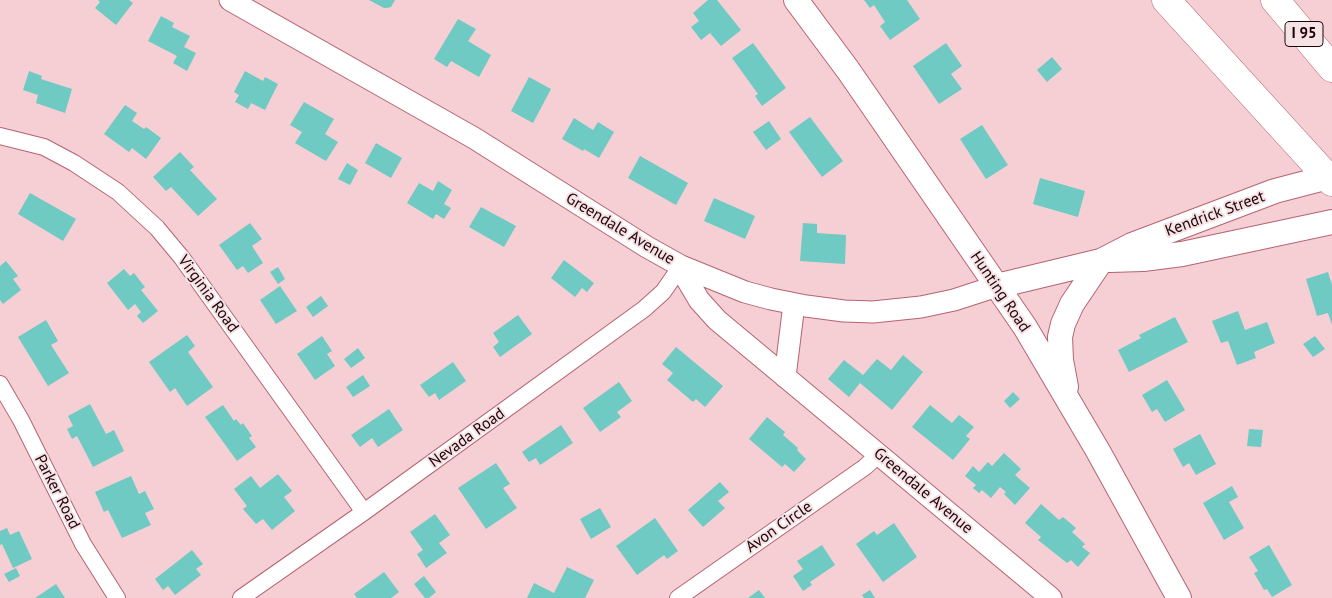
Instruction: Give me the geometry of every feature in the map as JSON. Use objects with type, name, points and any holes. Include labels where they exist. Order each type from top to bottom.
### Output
[{"type":"highway","points":[[1166,0],[1331,178]]},
{"type":"highway","name":"I 95","points":[[1275,0],[1332,68]]},
{"type":"main road","name":"Hunting Road","points":[[796,0],[848,70],[1025,327],[1072,406],[1179,598]]},
{"type":"main road","name":"Kendrick Street","points":[[1101,261],[1148,239],[1286,187],[1331,178]]},
{"type":"main road","name":"Kendrick Street","points":[[997,286],[1101,261],[1143,259],[1182,254],[1332,222]]},
{"type":"main road","points":[[1072,406],[1062,365],[1060,345],[1062,328],[1068,310],[1101,261]]},
{"type":"street","name":"Greendale Avenue","points":[[230,0],[458,128],[629,236],[681,266],[691,289],[708,311],[1051,598]]},
{"type":"street","name":"Virginia Road","points":[[0,136],[44,147],[74,163],[118,192],[157,228],[182,258],[364,512]]},
{"type":"street","name":"Kendrick Street","points":[[681,266],[745,292],[794,304],[844,311],[888,311],[921,307],[954,300],[997,286]]},
{"type":"street","name":"Nevada Road","points":[[242,598],[644,309],[663,292],[676,276],[681,266]]},
{"type":"street","points":[[785,377],[794,304]]},
{"type":"street","name":"Parker Road","points":[[0,384],[21,420],[83,544],[118,598]]},
{"type":"street","name":"Avon Circle","points":[[678,598],[865,467],[878,454]]},
{"type":"building","points":[[98,0],[129,0],[133,3],[116,25],[95,8],[100,2]]},
{"type":"building","points":[[369,0],[395,0],[391,7],[384,8]]},
{"type":"building","points":[[708,0],[717,0],[741,30],[721,46],[710,33],[701,40],[691,27],[699,21],[693,13]]},
{"type":"building","points":[[864,0],[907,0],[920,19],[890,40],[880,26],[885,22],[874,5],[870,8]]},
{"type":"building","points":[[161,16],[174,23],[172,27],[190,36],[184,47],[196,53],[187,71],[173,63],[177,56],[148,41]]},
{"type":"building","points":[[458,19],[476,29],[468,41],[491,55],[479,77],[451,61],[447,67],[434,59]]},
{"type":"building","points":[[753,43],[786,88],[762,106],[755,96],[758,94],[732,58]]},
{"type":"building","points":[[946,43],[962,66],[951,74],[962,89],[939,104],[913,66]]},
{"type":"building","points":[[1052,57],[1062,69],[1047,82],[1037,70]]},
{"type":"building","points":[[29,71],[42,76],[41,79],[72,89],[65,113],[36,103],[38,95],[23,90]]},
{"type":"building","points":[[245,71],[263,81],[265,77],[278,84],[265,110],[251,103],[248,109],[235,102],[239,95],[234,92]]},
{"type":"building","points":[[529,77],[551,89],[533,123],[511,111]]},
{"type":"building","points":[[304,102],[334,119],[325,134],[338,142],[326,161],[295,143],[302,132],[290,125]]},
{"type":"building","points":[[125,105],[137,113],[132,121],[144,129],[146,127],[161,138],[146,159],[132,148],[129,152],[104,134]]},
{"type":"building","points":[[810,117],[843,161],[822,177],[789,132]]},
{"type":"building","points":[[574,118],[593,130],[598,122],[614,132],[599,158],[562,139]]},
{"type":"building","points":[[769,121],[781,139],[766,150],[753,132]]},
{"type":"building","points":[[982,125],[1008,165],[986,179],[960,139]]},
{"type":"building","points":[[376,143],[402,158],[391,178],[365,163]]},
{"type":"building","points":[[180,152],[194,167],[190,170],[217,199],[198,216],[171,187],[166,191],[153,177]]},
{"type":"building","points":[[640,156],[688,183],[676,205],[628,178]]},
{"type":"building","points":[[347,163],[358,170],[350,185],[338,179]]},
{"type":"building","points":[[1040,178],[1085,191],[1078,217],[1033,204]]},
{"type":"building","points":[[438,181],[452,190],[444,204],[451,208],[444,219],[436,214],[433,219],[407,203],[419,183],[433,191]]},
{"type":"building","points":[[30,193],[76,219],[63,241],[18,214]]},
{"type":"building","points":[[714,198],[755,216],[745,239],[704,221]]},
{"type":"building","points":[[481,207],[516,226],[504,247],[469,227]]},
{"type":"building","points":[[250,223],[262,239],[252,246],[263,263],[248,273],[243,266],[237,270],[219,245]]},
{"type":"building","points":[[803,223],[817,224],[817,233],[846,235],[845,264],[800,261]]},
{"type":"building","points":[[564,260],[594,283],[587,292],[582,288],[575,297],[551,278]]},
{"type":"building","points":[[6,261],[18,276],[13,279],[21,290],[3,304],[0,300],[0,266]]},
{"type":"building","points":[[278,267],[285,279],[278,284],[270,272]]},
{"type":"building","points":[[124,269],[130,276],[134,273],[145,287],[141,290],[158,311],[143,323],[137,316],[141,312],[135,304],[128,310],[107,283]]},
{"type":"building","points":[[1328,272],[1332,285],[1332,325],[1328,313],[1317,316],[1306,279]]},
{"type":"building","points":[[280,286],[297,311],[276,324],[260,300]]},
{"type":"building","points":[[321,296],[328,306],[313,317],[306,307]]},
{"type":"building","points":[[1238,311],[1245,330],[1267,322],[1275,343],[1254,352],[1256,358],[1237,365],[1228,341],[1221,343],[1212,321]]},
{"type":"building","points":[[518,315],[532,334],[500,357],[493,347],[499,342],[493,333]]},
{"type":"building","points":[[1175,317],[1188,342],[1129,372],[1118,350],[1141,338],[1139,335]]},
{"type":"building","points":[[46,320],[58,341],[51,345],[69,373],[48,386],[18,337]]},
{"type":"building","points":[[187,335],[195,346],[188,352],[213,387],[187,406],[175,388],[170,392],[149,362]]},
{"type":"building","points":[[322,336],[332,351],[327,354],[335,366],[315,380],[297,354]]},
{"type":"building","points":[[1315,336],[1325,349],[1313,357],[1303,344]]},
{"type":"building","points":[[676,347],[723,386],[705,407],[696,399],[693,402],[667,380],[673,373],[662,364]]},
{"type":"building","points":[[358,348],[365,358],[351,368],[344,359]]},
{"type":"building","points":[[903,355],[923,372],[892,410],[860,383],[849,397],[828,379],[844,360],[863,375],[877,359],[891,370]]},
{"type":"building","points":[[453,362],[466,381],[439,400],[435,393],[429,397],[420,385]]},
{"type":"building","points":[[363,375],[370,386],[353,397],[346,387]]},
{"type":"building","points":[[1167,380],[1185,410],[1165,422],[1157,409],[1152,412],[1142,395]]},
{"type":"building","points":[[619,382],[632,401],[617,412],[621,417],[600,432],[583,408]]},
{"type":"building","points":[[1013,392],[1020,399],[1010,408],[1004,401]]},
{"type":"building","points":[[90,404],[106,434],[114,430],[124,451],[93,467],[77,436],[72,439],[67,429],[73,426],[68,416]]},
{"type":"building","points":[[223,405],[234,421],[236,419],[241,425],[243,423],[252,436],[249,438],[256,447],[237,461],[205,417]]},
{"type":"building","points":[[930,405],[952,423],[959,415],[974,427],[966,436],[970,439],[953,460],[912,427]]},
{"type":"building","points":[[389,409],[403,430],[378,447],[372,438],[360,447],[351,435]]},
{"type":"building","points":[[767,417],[785,432],[783,435],[798,448],[797,450],[806,459],[794,472],[785,464],[782,467],[749,439]]},
{"type":"building","points":[[561,425],[573,443],[540,465],[536,458],[529,462],[522,452]]},
{"type":"building","points":[[1249,429],[1263,430],[1261,447],[1247,446]]},
{"type":"building","points":[[1200,434],[1216,464],[1196,475],[1189,463],[1183,467],[1173,449]]},
{"type":"building","points":[[1004,453],[1021,469],[1015,475],[1030,488],[1015,505],[1000,487],[991,498],[982,490],[979,493],[973,488],[976,485],[965,476],[973,466],[979,472],[988,462],[992,466]]},
{"type":"building","points":[[496,463],[510,484],[503,488],[517,508],[486,529],[458,488]]},
{"type":"building","points":[[278,474],[292,491],[284,497],[295,511],[272,530],[263,519],[256,524],[243,509],[247,506],[234,489],[251,476],[260,488]]},
{"type":"building","points":[[131,476],[139,494],[145,491],[154,509],[145,513],[151,525],[122,538],[108,510],[104,512],[95,492]]},
{"type":"building","points":[[720,482],[729,492],[718,501],[725,508],[703,527],[688,510]]},
{"type":"building","points":[[1232,486],[1238,497],[1229,502],[1244,528],[1224,540],[1203,503]]},
{"type":"building","points":[[1041,504],[1059,520],[1063,517],[1076,528],[1072,532],[1085,544],[1082,547],[1090,553],[1078,567],[1071,560],[1067,563],[1038,540],[1041,537],[1025,523]]},
{"type":"building","points":[[600,508],[611,527],[591,539],[580,519]]},
{"type":"building","points":[[435,514],[450,535],[439,543],[447,553],[426,568],[417,554],[423,550],[410,532]]},
{"type":"building","points":[[655,518],[678,551],[667,559],[664,555],[637,575],[616,546]]},
{"type":"building","points":[[894,523],[917,557],[883,582],[856,544],[874,531],[877,535]]},
{"type":"building","points":[[7,528],[10,535],[19,531],[32,559],[13,568],[2,544],[0,545],[0,531]]},
{"type":"building","points":[[822,545],[835,565],[810,582],[812,585],[803,591],[793,576],[803,569],[797,561]]},
{"type":"building","points":[[1269,545],[1292,585],[1272,597],[1267,589],[1264,590],[1254,573],[1258,571],[1249,557]]},
{"type":"building","points":[[192,550],[203,564],[196,569],[201,575],[175,595],[168,586],[163,590],[155,579]]},
{"type":"building","points":[[567,567],[594,580],[585,598],[527,598],[534,583],[554,593]]},
{"type":"building","points":[[16,568],[20,576],[9,582],[4,574]]},
{"type":"building","points":[[384,572],[399,592],[391,598],[357,598],[354,594]]},
{"type":"building","points":[[424,576],[436,592],[429,598],[425,598],[414,584]]},
{"type":"building","points":[[56,584],[65,598],[35,598]]},
{"type":"building","points":[[759,590],[765,598],[748,598]]},
{"type":"building","points":[[870,590],[875,598],[864,598],[862,595]]}]
